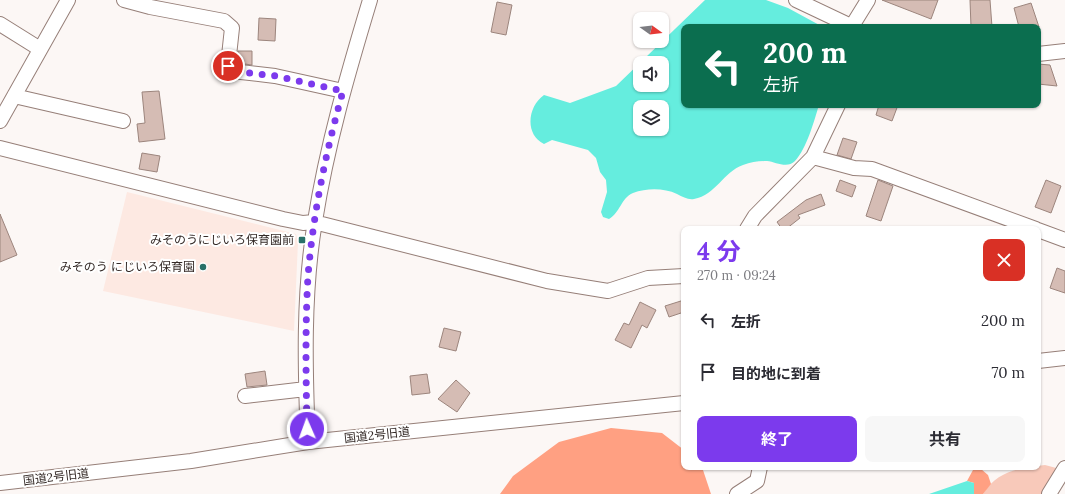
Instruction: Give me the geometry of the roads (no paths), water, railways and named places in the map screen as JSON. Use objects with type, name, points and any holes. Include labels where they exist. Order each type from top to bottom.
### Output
[{"type":"street","points":[[0,121],[68,0]]},
{"type":"street","points":[[124,0],[150,7],[224,21],[232,28],[228,69],[232,71],[276,76],[343,91]]},
{"type":"street","points":[[308,442],[306,324],[314,222],[330,136],[370,0]]},
{"type":"street","points":[[796,0],[847,24]]},
{"type":"street","points":[[855,24],[868,0]]},
{"type":"street","points":[[0,24],[40,49]]},
{"type":"street","points":[[1041,54],[1065,51]]},
{"type":"street","points":[[14,96],[123,121]]},
{"type":"street","points":[[748,226],[755,216],[813,157],[837,108]]},
{"type":"street","points":[[0,148],[283,219],[303,223],[314,222],[547,281],[608,291],[648,278],[681,276]]},
{"type":"street","points":[[813,157],[854,168],[872,169],[1029,226]]},
{"type":"street","points":[[1041,231],[1065,240]]},
{"type":"street","points":[[1041,362],[1065,358]]},
{"type":"street","points":[[245,396],[306,389]]},
{"type":"street","name":"国道2号旧道","points":[[0,484],[191,461],[308,442],[681,402]]},
{"type":"street","points":[[1049,494],[1065,468]]},
{"type":"street","points":[[737,494],[757,481],[759,470]]},
{"type":"water","points":[[705,0],[766,0],[788,8],[817,24],[681,24],[681,108],[818,108],[810,134],[795,161],[789,165],[764,161],[752,162],[743,165],[736,168],[702,197],[688,199],[672,192],[661,190],[638,191],[629,195],[616,213],[609,219],[603,217],[601,212],[607,192],[606,180],[600,172],[596,158],[588,150],[552,140],[544,144],[533,134],[530,120],[534,106],[544,95],[570,103],[616,86],[633,70],[633,92],[669,92],[669,56],[647,56],[655,48],[669,48],[669,35]]},
{"type":"water","points":[[967,481],[974,483],[974,494],[929,494]]},
{"type":"place","name":"みそのうにじいろ保育園前","points":[[302,240]]},
{"type":"place","name":"みそのう にじいろ保育園","points":[[203,267]]}]
